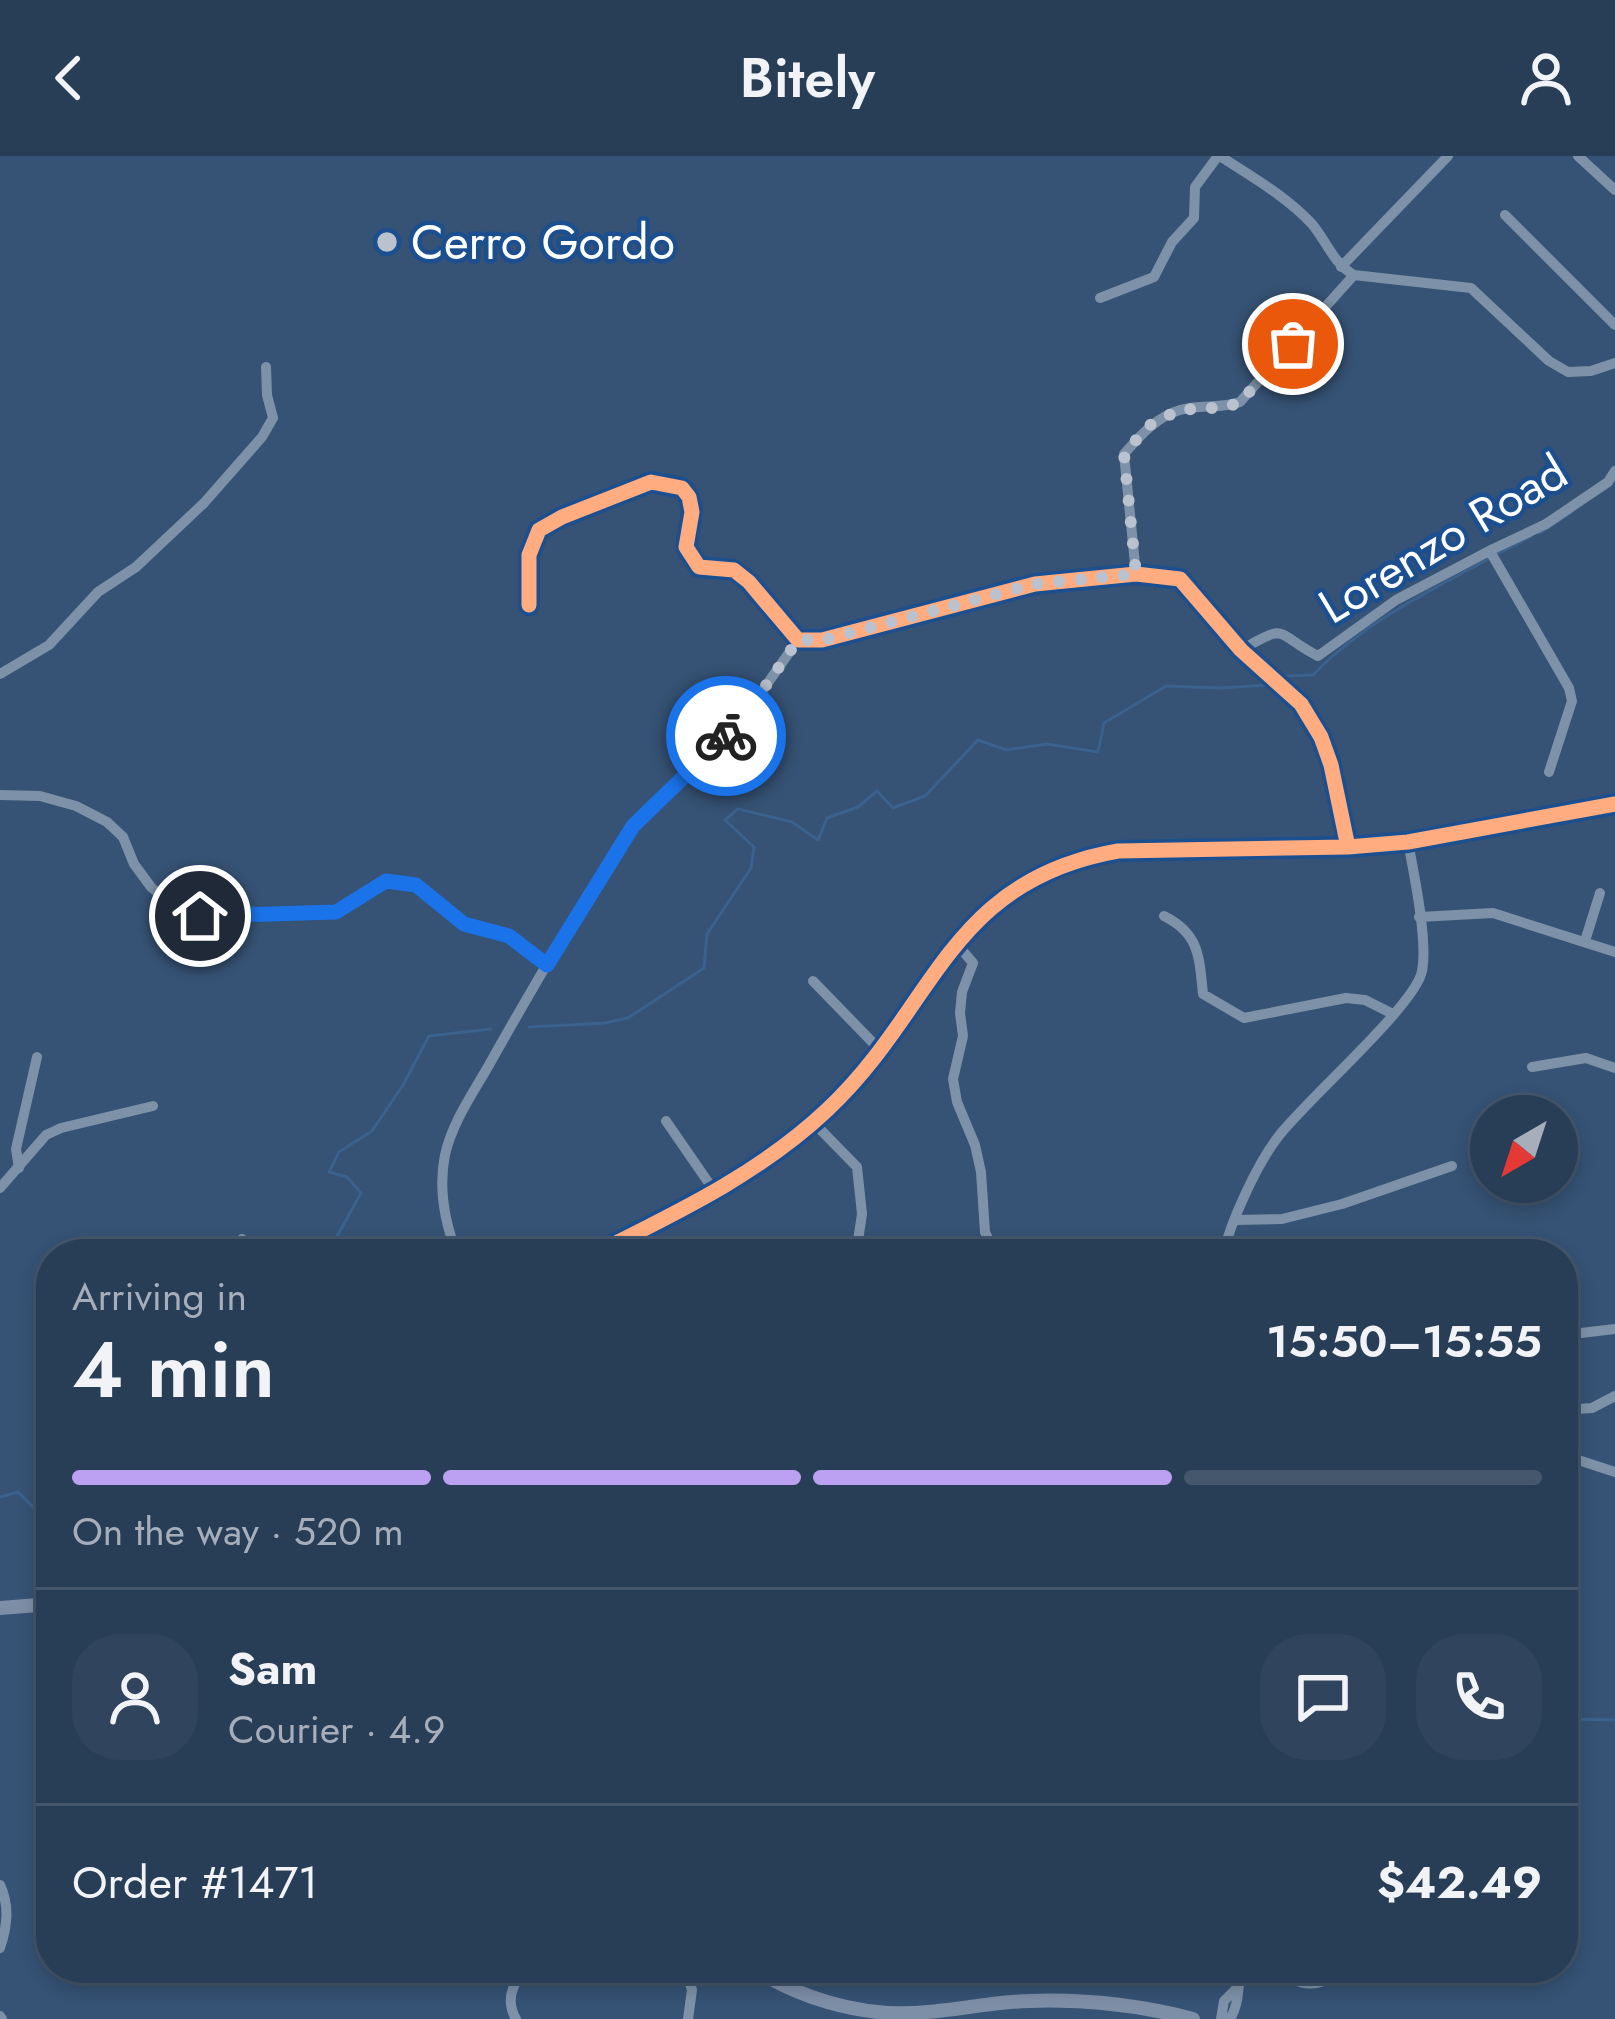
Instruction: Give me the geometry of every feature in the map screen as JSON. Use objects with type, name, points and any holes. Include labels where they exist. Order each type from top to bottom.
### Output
[{"type":"main road","points":[[0,1608],[36,1602]]},
{"type":"main road","points":[[779,1983],[820,2000],[909,2016],[1031,2001],[1096,2002],[1136,2013],[1193,2019]]},
{"type":"street","points":[[1100,298],[1154,277],[1172,242],[1194,218],[1195,187],[1219,156],[1282,197],[1314,226],[1341,267],[1354,275],[1472,288],[1549,361],[1568,372],[1615,363]]},
{"type":"street","points":[[1341,267],[1448,156]]},
{"type":"street","points":[[1578,156],[1615,190]]},
{"type":"street","points":[[1504,214],[1615,325]]},
{"type":"street","points":[[1136,574],[1124,454],[1148,426],[1179,410],[1240,402],[1354,275]]},
{"type":"street","points":[[0,674],[49,645],[98,592],[136,567],[220,486],[273,418],[266,367]]},
{"type":"street","name":"Lorenzo Road","points":[[1241,650],[1273,632],[1283,633],[1318,656],[1396,601],[1546,524],[1608,482],[1615,471]]},
{"type":"street","points":[[529,605],[529,555],[539,530],[651,482],[682,488],[689,497],[692,512],[686,547],[699,567],[734,570],[798,640],[823,640],[1035,584],[1136,574],[1180,579],[1241,650],[1301,704],[1321,737],[1334,774],[1348,847]]},
{"type":"street","points":[[1493,557],[1570,688],[1572,701],[1549,772]]},
{"type":"street","points":[[452,1239],[446,1224],[445,1154],[458,1120],[547,965],[633,826],[741,721],[798,640]]},
{"type":"street","points":[[0,795],[40,796],[76,806],[106,822],[123,837],[151,887],[173,906],[200,916],[336,912],[386,881],[416,885],[464,924],[509,936],[547,965]]},
{"type":"street","points":[[623,1239],[715,1192],[781,1150],[813,1123],[880,1050],[981,915],[1053,869],[1090,856],[1150,850],[1408,842],[1615,804]]},
{"type":"street","points":[[1228,1239],[1279,1136],[1414,990],[1423,969],[1408,842]]},
{"type":"street","points":[[1585,941],[1600,893]]},
{"type":"street","points":[[1419,917],[1493,913],[1615,952]]},
{"type":"street","points":[[1164,916],[1181,924],[1194,940],[1204,994],[1244,1018],[1346,998],[1365,1000],[1393,1014]]},
{"type":"street","points":[[956,943],[973,963],[962,992],[963,1036],[953,1079],[981,1172],[988,1239]]},
{"type":"street","points":[[813,981],[880,1050]]},
{"type":"street","points":[[19,1168],[16,1149],[37,1057]]},
{"type":"street","points":[[1532,1067],[1586,1058],[1615,1068]]},
{"type":"street","points":[[0,1188],[46,1135],[153,1106]]},
{"type":"street","points":[[666,1121],[715,1192]]},
{"type":"street","points":[[813,1123],[857,1167],[862,1214],[858,1239]]},
{"type":"street","points":[[1235,1220],[1282,1219],[1453,1166]]},
{"type":"street","points":[[1578,1332],[1615,1329]]},
{"type":"street","points":[[1578,1409],[1592,1408],[1615,1396]]},
{"type":"street","points":[[1578,1460],[1615,1472]]},
{"type":"street","points":[[0,1886],[7,1914],[0,1948]]},
{"type":"street","points":[[516,1983],[510,1996],[516,2019]]},
{"type":"street","points":[[688,2019],[691,1983]]},
{"type":"street","points":[[1226,2019],[1236,2009],[1238,1983]]},
{"type":"waterway","points":[[1540,533],[1572,512]]},
{"type":"waterway","points":[[1497,554],[1531,537]]},
{"type":"waterway","points":[[1286,676],[1313,675],[1373,625],[1489,559]]},
{"type":"waterway","points":[[529,1027],[628,1018],[704,968],[707,934],[751,868],[754,847],[725,820],[738,809],[792,822],[818,840],[827,818],[858,807],[877,791],[893,808],[925,796],[978,740],[1006,750],[1047,744],[1098,752],[1104,723],[1166,686],[1267,685]]},
{"type":"waterway","points":[[336,1239],[361,1193],[347,1177],[329,1172],[339,1152],[372,1131],[429,1036],[491,1029]]},
{"type":"waterway","points":[[0,1497],[18,1492],[36,1508]]},
{"type":"waterway","points":[[1578,1719],[1615,1720]]},
{"type":"cycle path","points":[[529,605],[529,555],[539,530],[651,482],[682,488],[689,497],[692,512],[686,547],[699,567],[734,570],[798,640],[822,640],[1035,584],[1136,574],[1180,579],[1241,650],[1301,704],[1331,765],[1348,847]]},
{"type":"cycle path","points":[[624,1239],[716,1191],[801,1133],[864,1071],[980,919],[1016,890],[1061,867],[1118,851],[1408,842],[1615,804]]},
{"type":"way so far","points":[[726,736],[798,640],[823,640],[1035,584],[1136,574],[1124,454],[1148,426],[1179,410],[1240,402],[1293,344]]},
{"type":"place","name":"Cerro Gordo","points":[[387,242]]},
{"type":"route","points":[[200,916],[336,912],[386,881],[416,885],[464,924],[509,936],[547,965],[633,826],[726,736]]}]
